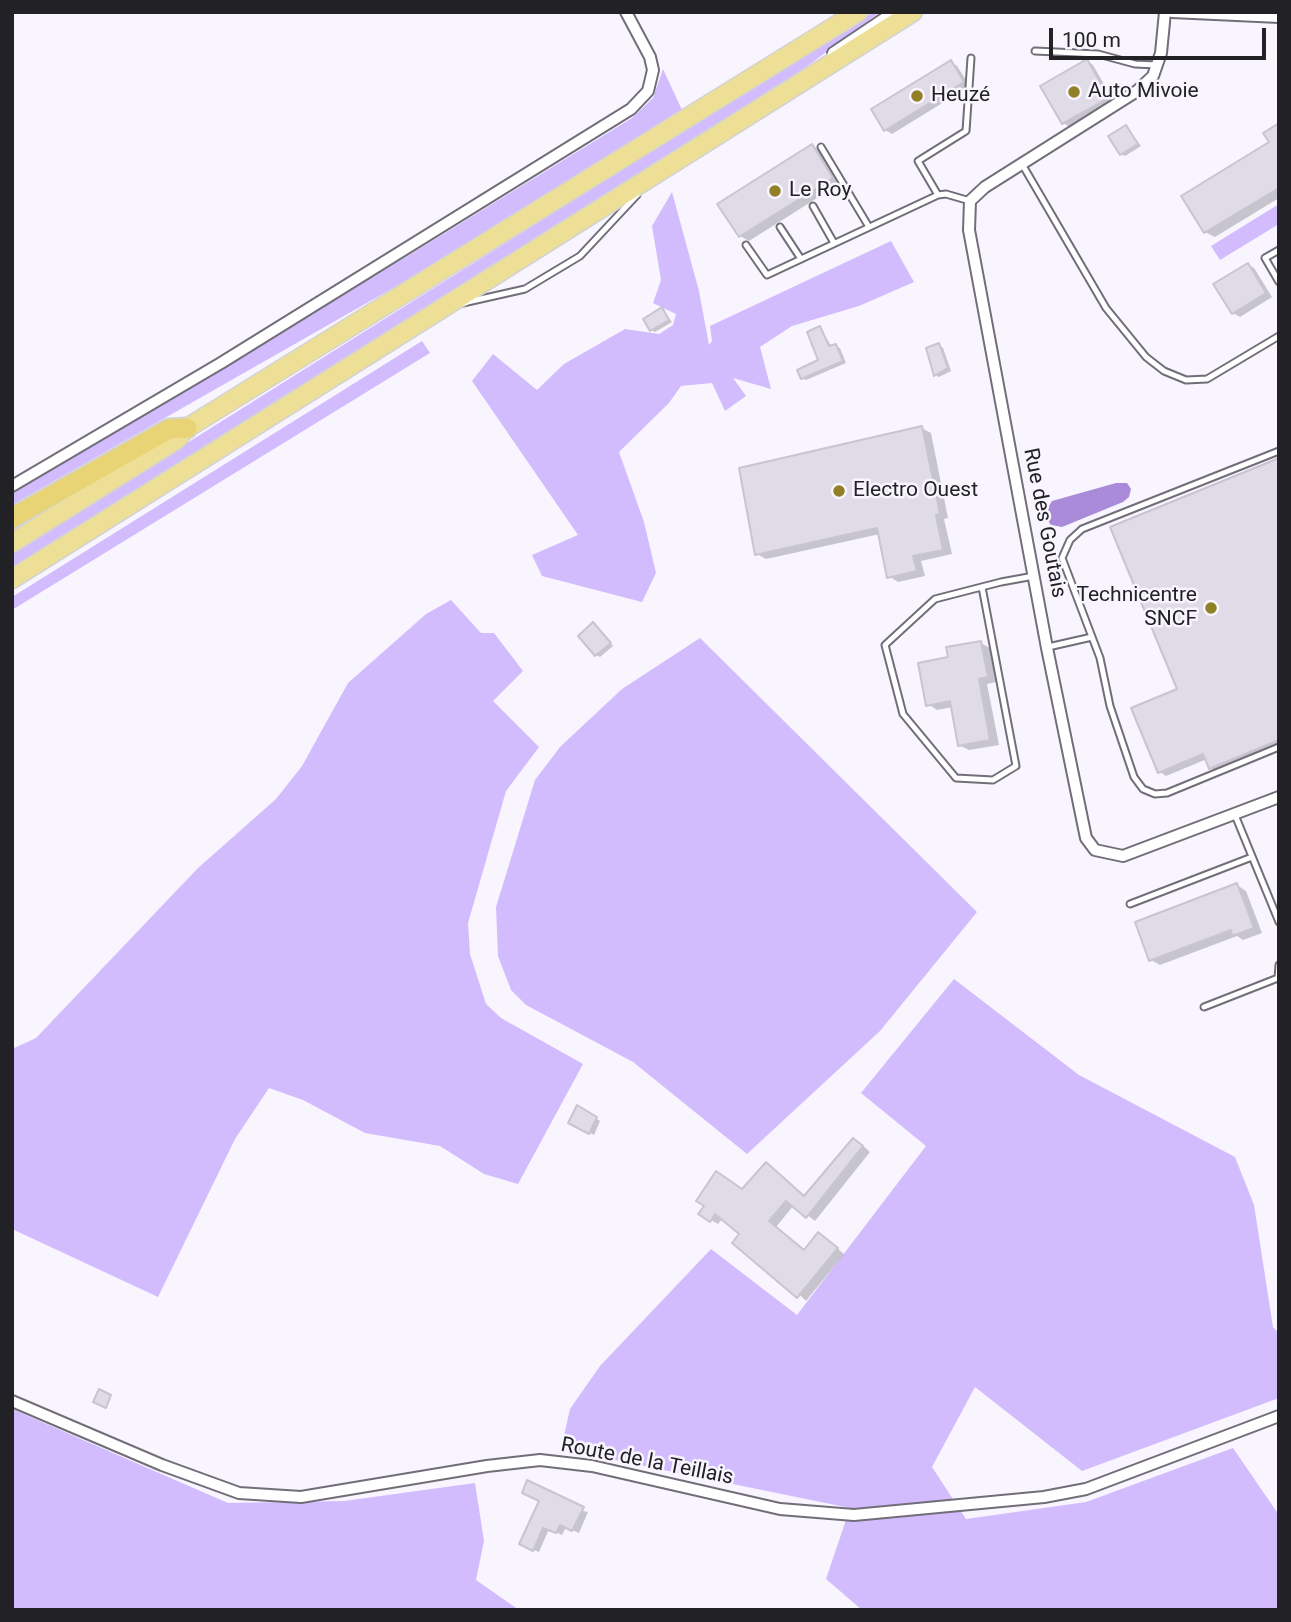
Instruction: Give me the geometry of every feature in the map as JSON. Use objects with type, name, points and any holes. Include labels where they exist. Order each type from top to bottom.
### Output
[{"type":"highway","points":[[12,518],[169,429],[187,428]]},
{"type":"main road","points":[[12,543],[176,440],[187,428],[859,12]]},
{"type":"main road","points":[[12,579],[913,12]]},
{"type":"street","points":[[12,486],[221,363],[631,109],[648,91],[653,70],[650,57],[626,12]]},
{"type":"street","points":[[780,97],[832,53],[894,12]]},
{"type":"street","points":[[970,201],[985,187],[1137,91],[1153,75],[1157,65],[1161,53],[1165,12]]},
{"type":"street","points":[[1179,13],[1279,17]]},
{"type":"street","name":"Rue des Goutais","points":[[970,201],[970,230],[1047,648],[1086,838],[1095,850],[1123,856],[1235,815]]},
{"type":"street","points":[[1235,815],[1279,797]]},
{"type":"street","name":"Route de la Teillais","points":[[12,1401],[162,1465],[239,1493],[301,1497],[540,1460],[592,1466],[780,1509],[854,1515],[1044,1497],[1086,1489],[1279,1416]]},
{"type":"lane","points":[[1035,51],[1098,54],[1135,64],[1157,65]]},
{"type":"lane","points":[[938,195],[918,161],[966,131],[971,58]]},
{"type":"lane","points":[[821,147],[869,228]]},
{"type":"lane","points":[[1022,164],[1107,308],[1146,357],[1164,371],[1186,380],[1207,379],[1279,336]]},
{"type":"lane","points":[[446,306],[525,289],[580,256],[658,174]]},
{"type":"lane","points":[[746,245],[767,275],[938,195],[946,194],[970,201]]},
{"type":"lane","points":[[813,206],[834,243]]},
{"type":"lane","points":[[780,226],[801,259]]},
{"type":"lane","points":[[1279,250],[1265,258],[1279,282]]},
{"type":"lane","points":[[1279,451],[1082,529],[1070,540],[1062,558],[1092,637],[1130,765],[1143,789],[1154,794],[1167,793],[1279,747]]},
{"type":"lane","points":[[982,587],[1016,766],[993,780],[956,778],[903,714],[885,645],[935,599],[982,587],[1034,576]]},
{"type":"lane","points":[[1047,648],[1092,637]]},
{"type":"lane","points":[[1235,815],[1279,922]]},
{"type":"lane","points":[[1130,904],[1252,857]]},
{"type":"lane","points":[[1204,1007],[1278,978],[1279,965]]},
{"type":"shaded area","points":[[873,12],[880,12],[778,88],[12,568],[12,553]]},
{"type":"shaded area","points":[[663,69],[682,110],[416,275],[12,505],[12,491],[406,257],[632,118],[653,98]]},
{"type":"shaded area","points":[[672,192],[699,291],[709,345],[712,341],[710,326],[891,241],[914,282],[859,306],[792,326],[760,347],[771,389],[733,378],[746,396],[725,411],[712,383],[681,386],[669,403],[619,452],[644,522],[656,573],[642,602],[542,576],[532,555],[578,535],[472,381],[493,354],[537,390],[564,364],[625,329],[659,334],[673,325],[676,314],[653,303],[661,280],[652,226]]},
{"type":"shaded area","points":[[1279,204],[1279,224],[1220,260],[1211,246]]},
{"type":"shaded area","points":[[422,341],[430,353],[12,610],[12,597]]},
{"type":"shaded area","points":[[1116,483],[1127,483],[1131,489],[1129,497],[1123,502],[1062,527],[1051,525],[1047,519],[1045,512],[1052,501]]},
{"type":"shaded area","points":[[451,600],[481,633],[494,633],[523,671],[493,701],[539,747],[506,791],[468,923],[470,954],[486,1004],[501,1018],[583,1064],[518,1184],[484,1174],[440,1146],[365,1133],[303,1100],[269,1088],[235,1139],[158,1297],[12,1229],[12,1049],[36,1038],[198,868],[276,799],[302,766],[348,683],[426,614]]},
{"type":"shaded area","points":[[700,638],[977,912],[880,1031],[747,1154],[633,1062],[526,1005],[511,990],[498,956],[496,907],[535,780],[560,747],[622,689]]},
{"type":"shaded area","points":[[954,979],[1079,1075],[1235,1157],[1254,1205],[1273,1327],[1279,1333],[1279,1398],[1082,1471],[975,1387],[932,1467],[966,1519],[1086,1502],[1233,1448],[1279,1515],[1279,1610],[862,1610],[826,1579],[850,1508],[561,1449],[570,1409],[600,1366],[711,1249],[797,1315],[926,1146],[861,1093]]},
{"type":"shaded area","points":[[12,1409],[228,1503],[344,1501],[475,1483],[484,1541],[476,1580],[519,1610],[12,1610]]},
{"type":"building","name":"Auto Mivoie","points":[[1087,59],[1109,98],[1062,124],[1040,86]]},
{"type":"building","name":"Heuzé","points":[[951,60],[964,82],[884,131],[871,109]]},
{"type":"building","points":[[1279,123],[1279,188],[1204,233],[1181,196],[1269,142],[1263,133]]},
{"type":"building","points":[[1126,125],[1138,144],[1120,155],[1108,136]]},
{"type":"building","name":"Le Roy","points":[[812,144],[833,178],[739,237],[717,204]]},
{"type":"building","points":[[1248,263],[1266,293],[1232,314],[1213,284]]},
{"type":"building","points":[[662,307],[669,320],[650,331],[643,319]]},
{"type":"building","points":[[820,326],[829,346],[836,344],[843,361],[801,379],[797,370],[818,360],[807,332]]},
{"type":"building","points":[[939,343],[948,368],[934,376],[926,348]]},
{"type":"building","name":"Electro Ouest","points":[[922,426],[940,514],[936,515],[943,550],[913,556],[917,571],[887,578],[877,528],[755,555],[739,468]]},
{"type":"building","name":"Technicentre SNCF","points":[[1279,458],[1279,740],[1209,769],[1203,754],[1158,773],[1131,708],[1177,689],[1110,527]]},
{"type":"building","points":[[593,622],[611,643],[595,656],[578,636]]},
{"type":"building","points":[[981,641],[988,677],[979,679],[990,740],[958,746],[950,701],[926,706],[918,663],[948,657],[946,647]]},
{"type":"building","points":[[1237,883],[1254,928],[1232,936],[1231,930],[1149,961],[1135,922]]},
{"type":"building","points":[[577,1105],[597,1117],[589,1134],[568,1123]]},
{"type":"building","points":[[853,1138],[863,1146],[806,1218],[786,1201],[769,1221],[804,1250],[818,1232],[838,1248],[797,1298],[732,1243],[739,1234],[715,1214],[710,1222],[698,1214],[704,1206],[696,1201],[716,1171],[742,1189],[766,1162],[804,1196]]},
{"type":"building","points":[[99,1389],[111,1395],[106,1408],[93,1402]]},
{"type":"building","points":[[527,1480],[584,1507],[572,1531],[560,1525],[556,1533],[543,1528],[533,1551],[519,1544],[539,1501],[522,1493]]},
{"type":"place","name":"Auto Mivoie","points":[[1074,92]]},
{"type":"place","name":"Heuzé","points":[[917,96]]},
{"type":"place","name":"Le Roy","points":[[775,191]]},
{"type":"place","name":"Electro Ouest","points":[[839,491]]},
{"type":"place","name":"Technicentre SNCF","points":[[1211,608]]}]
